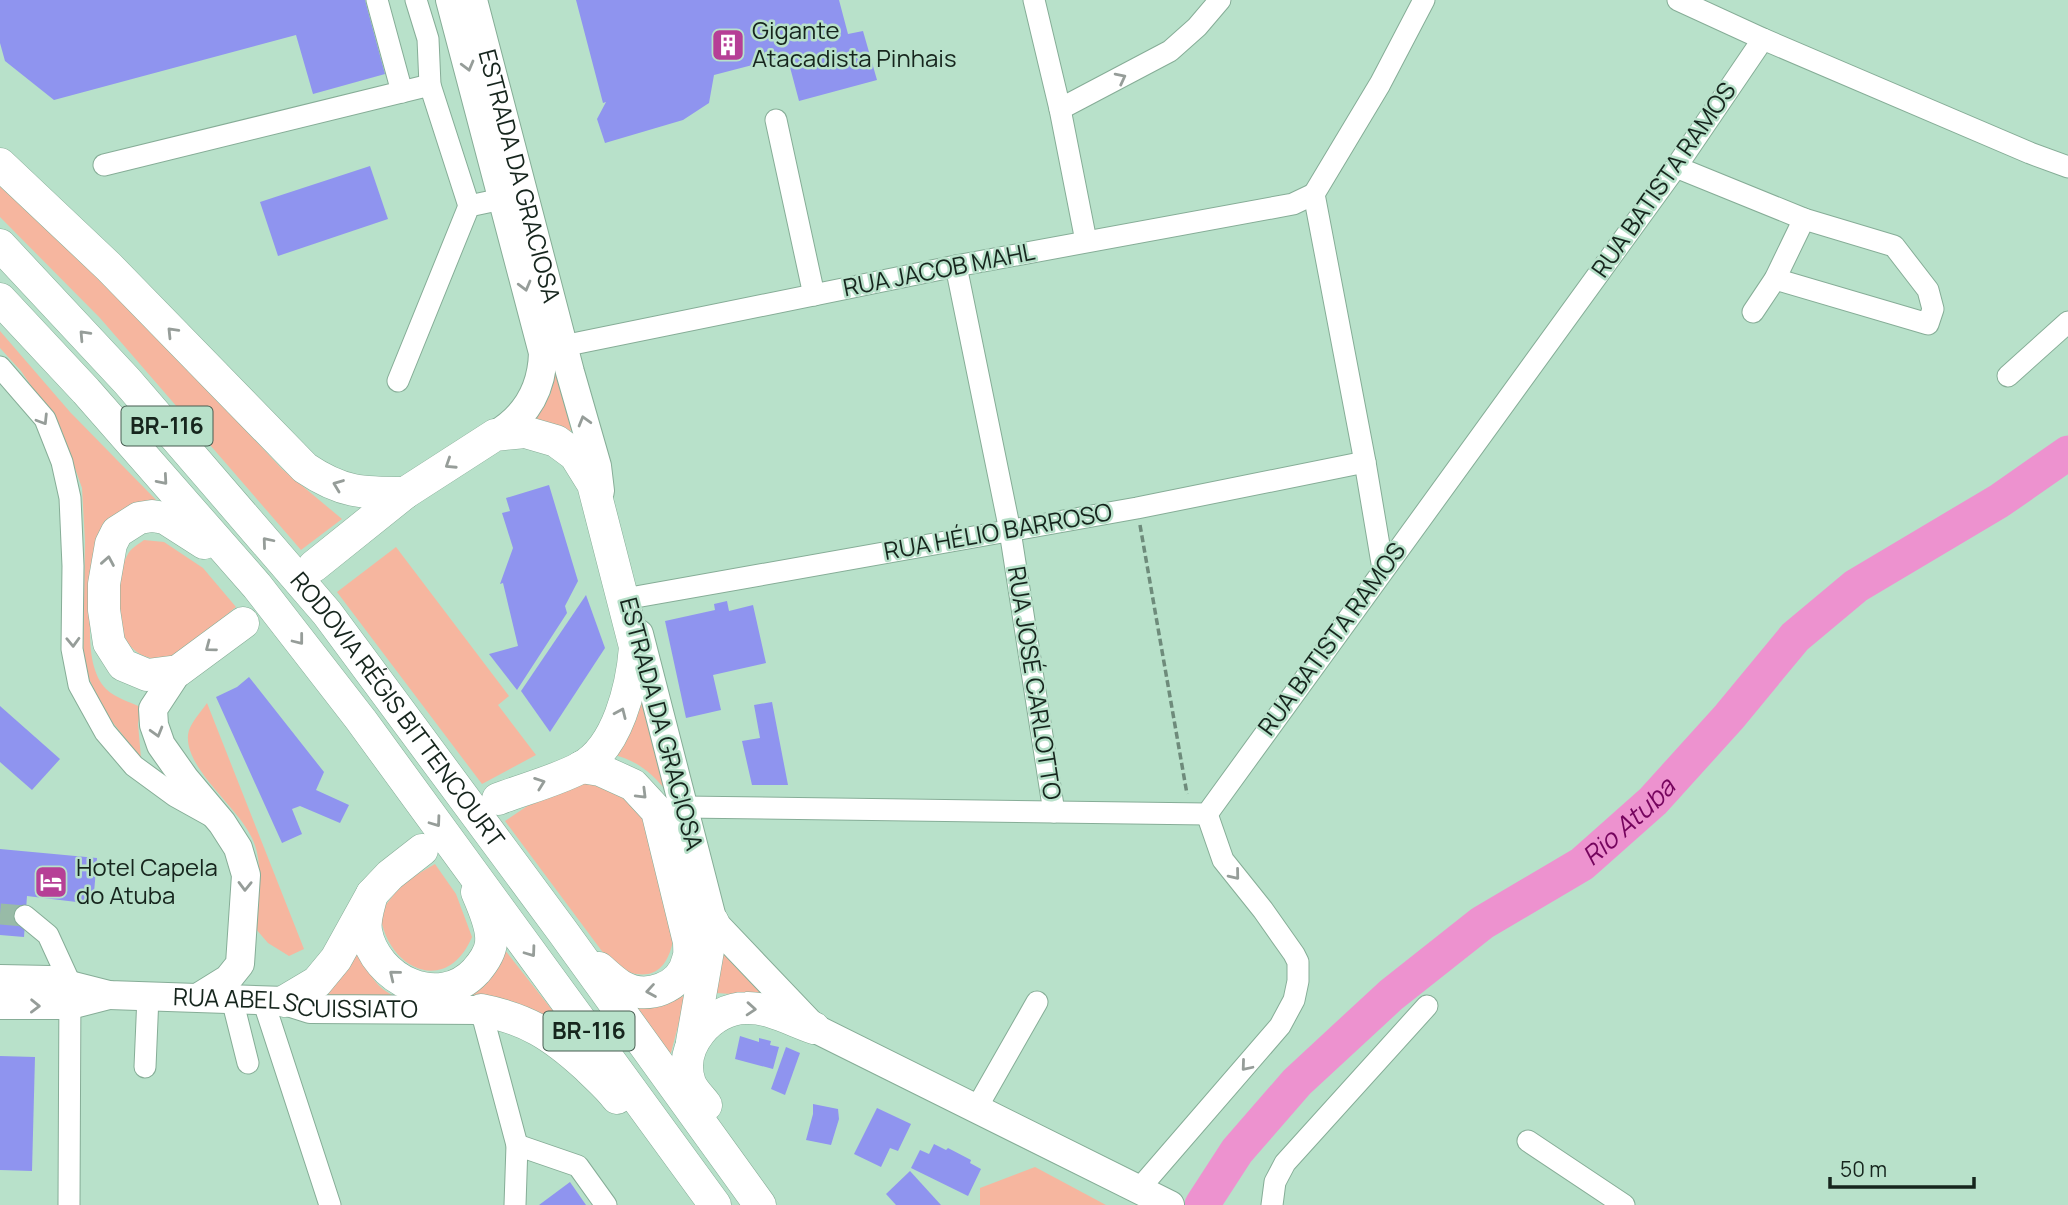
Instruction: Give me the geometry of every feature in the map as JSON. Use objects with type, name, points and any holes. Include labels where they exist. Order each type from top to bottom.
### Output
[{"type":"highway","points":[[0,164],[109,267],[304,467],[328,482],[359,492],[405,493]]},
{"type":"highway","name":"RODOVIA RÉGIS BITTENCOURT","points":[[0,245],[127,381],[327,613],[563,932],[760,1205]]},
{"type":"highway","name":"RODOVIA RÉGIS BITTENCOURT","points":[[0,299],[86,391],[257,586],[361,720],[715,1205]]},
{"type":"highway","points":[[314,566],[405,493],[495,435],[515,431],[536,433],[556,441],[575,455],[593,484],[635,647],[634,669],[624,708],[595,756],[582,767],[498,799]]},
{"type":"highway","points":[[243,622],[178,671],[147,676],[123,665],[109,643],[104,610],[104,584],[111,544],[117,532],[139,518],[165,518],[193,535],[257,586]]},
{"type":"highway","points":[[563,932],[606,974],[622,987],[638,993],[654,992],[670,986],[682,974],[689,958],[689,942],[657,811],[632,785],[600,770],[582,767]]},
{"type":"highway","points":[[274,1001],[317,982],[336,959],[372,894],[390,874],[422,850]]},
{"type":"highway","points":[[372,894],[366,916],[366,931],[374,952],[387,970],[405,983],[426,991],[448,989],[468,979],[483,964],[491,943],[488,923],[462,857]]},
{"type":"highway","points":[[713,922],[691,1047],[688,1072],[691,1085],[779,1205]]},
{"type":"highway","points":[[691,1047],[697,1036],[714,1018],[736,1009],[760,1009],[814,1028]]},
{"type":"highway","points":[[481,1010],[525,1022],[565,1047],[610,1088],[695,1205]]},
{"type":"main road","name":"ESTRADA DA GRACIOSA","points":[[450,0],[543,353],[543,367],[530,404],[515,422],[495,435]]},
{"type":"main road","name":"ESTRADA DA GRACIOSA","points":[[473,0],[597,466],[606,536],[630,598],[713,922],[814,1028],[1157,1199]]},
{"type":"main road","points":[[178,671],[153,709],[154,725],[161,745],[222,823],[238,848],[246,875],[240,964],[228,979],[199,997]]},
{"type":"main road","points":[[240,964],[274,1001]]},
{"type":"main road","name":"RUA ABEL SCUISSIATO","points":[[0,979],[50,980],[70,995]]},
{"type":"main road","name":"RUA ABEL SCUISSIATO","points":[[0,1005],[70,995],[108,995],[274,1001],[310,1009],[481,1010]]},
{"type":"street","points":[[377,0],[402,92]]},
{"type":"street","points":[[398,381],[469,206],[429,85],[428,39],[416,0]]},
{"type":"street","points":[[1034,0],[1060,109],[1086,241]]},
{"type":"street","points":[[1060,109],[1170,51],[1220,0]]},
{"type":"street","points":[[1383,569],[1314,194],[1380,84],[1424,0]]},
{"type":"street","points":[[1678,0],[1763,39],[2068,167]]},
{"type":"street","name":"RUA BATISTA RAMOS","points":[[1198,814],[1383,569],[1676,167],[1763,39]]},
{"type":"street","points":[[104,165],[429,85]]},
{"type":"street","points":[[776,120],[814,295]]},
{"type":"street","points":[[1676,167],[1804,219],[1894,246],[1928,290],[1933,309],[1928,324],[1775,279]]},
{"type":"street","name":"RUA JACOB MAHL","points":[[563,346],[1086,241],[1293,204],[1314,194]]},
{"type":"street","points":[[469,206],[502,199]]},
{"type":"street","points":[[1753,312],[1775,279],[1804,219]]},
{"type":"street","name":"RUA JOSÉ CARLOTTO","points":[[956,267],[1010,531],[1054,812]]},
{"type":"street","points":[[2008,376],[2068,322]]},
{"type":"street","points":[[0,367],[45,419],[62,462],[70,498],[72,649],[79,685],[105,732],[134,766],[175,796],[222,823]]},
{"type":"street","name":"RUA HÉLIO BARROSO","points":[[630,598],[1137,508],[1365,462]]},
{"type":"street","points":[[684,807],[1198,814],[1223,860],[1263,909],[1294,954],[1299,971],[1298,981],[1294,1000],[1280,1026],[1157,1199]]},
{"type":"street","points":[[25,916],[48,935],[70,995],[69,1205]]},
{"type":"street","points":[[145,1067],[148,996]]},
{"type":"street","points":[[232,999],[248,1063]]},
{"type":"street","points":[[274,1001],[330,1205]]},
{"type":"street","points":[[976,1109],[1037,1002]]},
{"type":"street","points":[[1272,1205],[1275,1182],[1285,1163],[1427,1006]]},
{"type":"street","points":[[481,1010],[517,1145],[514,1205]]},
{"type":"street","points":[[1528,1141],[1625,1205]]},
{"type":"street","points":[[517,1145],[578,1166],[606,1205]]},
{"type":"path","points":[[1137,508],[1198,814]]},
{"type":"shaded area","points":[[0,180],[115,290],[282,469],[342,519],[301,550],[100,318],[0,217]]},
{"type":"shaded area","points":[[0,331],[70,412],[161,505],[92,576],[90,636],[94,665],[106,689],[141,707],[138,724],[141,758],[106,714],[83,666],[85,541],[82,488],[61,429],[21,371],[0,348]]},
{"type":"shaded area","points":[[556,371],[572,429],[570,431],[532,418],[550,395]]},
{"type":"shaded area","points":[[144,540],[164,542],[203,568],[236,607],[194,642],[171,657],[152,658],[137,652],[126,640],[120,624],[117,606],[121,569],[129,552]]},
{"type":"shaded area","points":[[396,547],[509,696],[498,705],[536,755],[482,784],[337,592]]},
{"type":"shaded area","points":[[639,681],[668,793],[643,768],[611,754]]},
{"type":"shaded area","points":[[207,703],[304,949],[289,956],[268,943],[255,928],[259,882],[256,848],[245,826],[203,774],[189,748],[189,731]]},
{"type":"shaded area","points":[[578,782],[605,785],[626,794],[643,812],[673,941],[665,963],[652,973],[634,974],[613,966],[505,821],[551,790]]},
{"type":"shaded area","points":[[435,864],[456,894],[472,937],[461,956],[447,967],[433,971],[404,961],[384,932],[380,912],[404,882]]},
{"type":"shaded area","points":[[501,945],[571,1034],[453,999]]},
{"type":"shaded area","points":[[723,949],[767,991],[762,996],[716,993]]},
{"type":"shaded area","points":[[361,952],[373,978],[381,988],[394,996],[326,998],[349,957]]},
{"type":"shaded area","points":[[686,996],[669,1060],[628,1003]]},
{"type":"shaded area","points":[[1035,1167],[1106,1205],[980,1205],[980,1188]]},
{"type":"building","points":[[0,0],[365,0],[385,74],[313,94],[296,35],[54,100],[5,61],[0,43]]},
{"type":"building","name":"Gigante Atacadista Pinhais","points":[[576,0],[839,0],[848,34],[863,31],[877,80],[799,101],[787,56],[714,75],[709,103],[683,120],[605,143],[597,119],[606,102],[603,103]]},
{"type":"building","points":[[370,166],[388,219],[278,256],[260,202]]},
{"type":"building","points":[[549,485],[578,581],[565,606],[567,613],[517,690],[489,654],[518,646],[503,583],[500,584],[513,548],[502,513],[510,511],[506,498]]},
{"type":"building","points":[[586,595],[605,648],[550,732],[521,691]]},
{"type":"building","points":[[727,601],[729,611],[753,605],[766,663],[713,675],[721,710],[686,718],[665,621],[715,610],[714,604]]},
{"type":"building","points":[[249,677],[324,772],[316,790],[349,805],[340,823],[300,806],[292,809],[302,834],[282,843],[216,697],[237,687]]},
{"type":"building","points":[[772,702],[788,785],[752,785],[742,741],[760,738],[754,705]]},
{"type":"building","points":[[0,706],[60,759],[32,790],[0,762]]},
{"type":"building","points":[[0,849],[97,858],[93,904],[27,896],[24,937],[0,935]]},
{"type":"building","points":[[740,1036],[759,1042],[759,1038],[771,1041],[770,1045],[779,1047],[773,1069],[735,1059]]},
{"type":"building","points":[[786,1047],[800,1053],[785,1095],[771,1089]]},
{"type":"building","points":[[0,1056],[35,1057],[32,1171],[0,1170]]},
{"type":"building","points":[[813,1104],[838,1109],[839,1119],[831,1145],[806,1140]]},
{"type":"building","points":[[877,1108],[911,1124],[898,1151],[890,1148],[881,1167],[854,1154]]},
{"type":"building","points":[[934,1144],[971,1160],[970,1163],[981,1169],[968,1196],[911,1168],[920,1150],[929,1154]]},
{"type":"building","points":[[910,1171],[941,1205],[896,1205],[886,1194]]},
{"type":"building","points":[[570,1182],[586,1205],[539,1205]]},
{"type":"waterway","name":"Rio Atuba","points":[[1202,1205],[1237,1151],[1297,1082],[1391,995],[1482,923],[1582,864],[1653,801],[1729,717],[1795,637],[1856,586],[1999,501],[2068,453]]},
{"type":"tunnel","points":[[0,914],[25,916]]},
{"type":"place","name":"Gigante Atacadista Pinhais","points":[[728,45]]},
{"type":"place","name":"Hotel Capela do Atuba","points":[[51,882]]}]
